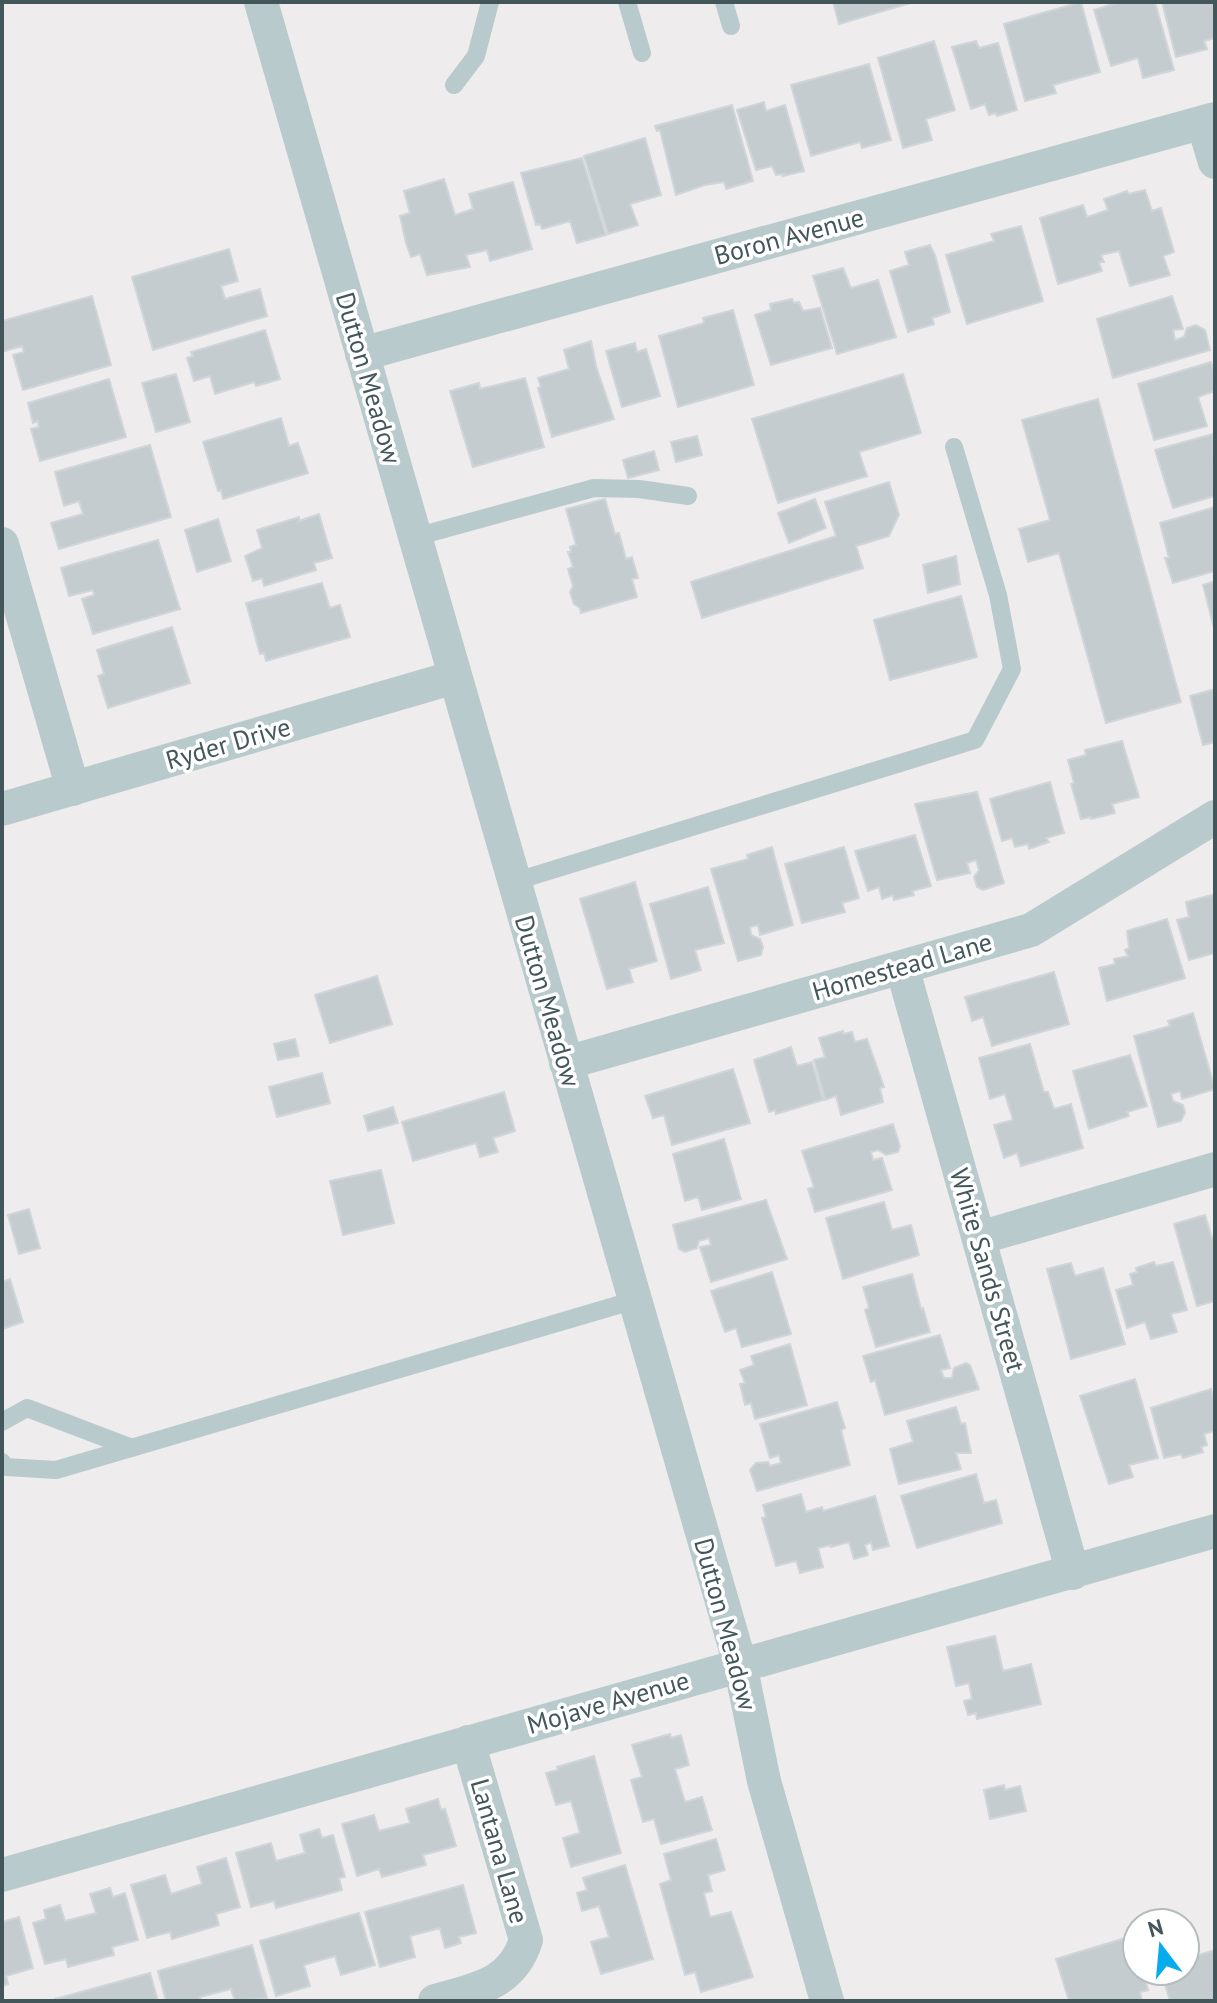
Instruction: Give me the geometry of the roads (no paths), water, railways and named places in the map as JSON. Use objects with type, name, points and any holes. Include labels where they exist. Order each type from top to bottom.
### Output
[{"type":"street","name":"Dutton Meadow","points":[[261,2],[740,1664],[764,1781],[827,2001]]},
{"type":"street","name":"Boron Avenue","points":[[362,354],[1209,120]]},
{"type":"street","points":[[1209,120],[1215,162]]},
{"type":"street","points":[[2,544],[73,789]]},
{"type":"street","name":"Ryder Drive","points":[[2,809],[455,677]]},
{"type":"street","name":"Homestead Lane","points":[[566,1063],[1031,930],[1215,817]]},
{"type":"street","name":"White Sands Street","points":[[902,967],[1073,1573]]},
{"type":"street","points":[[979,1238],[1215,1169]]},
{"type":"street","name":"Mojave Avenue","points":[[2,1875],[1215,1531]]},
{"type":"street","name":"Lantana Lane","points":[[435,2001],[487,1985],[507,1974],[520,1958],[526,1940],[468,1742]]},
{"type":"lane","points":[[454,85],[476,56],[490,2]]},
{"type":"lane","points":[[627,2],[642,53]]},
{"type":"lane","points":[[724,2],[731,26]]},
{"type":"lane","points":[[513,882],[975,740],[1012,669],[998,595],[954,447]]},
{"type":"lane","points":[[415,537],[594,488],[639,489],[688,496]]},
{"type":"lane","points":[[2,1462],[6,1467],[56,1470],[635,1300]]},
{"type":"lane","points":[[2,1422],[27,1408],[132,1448]]}]
